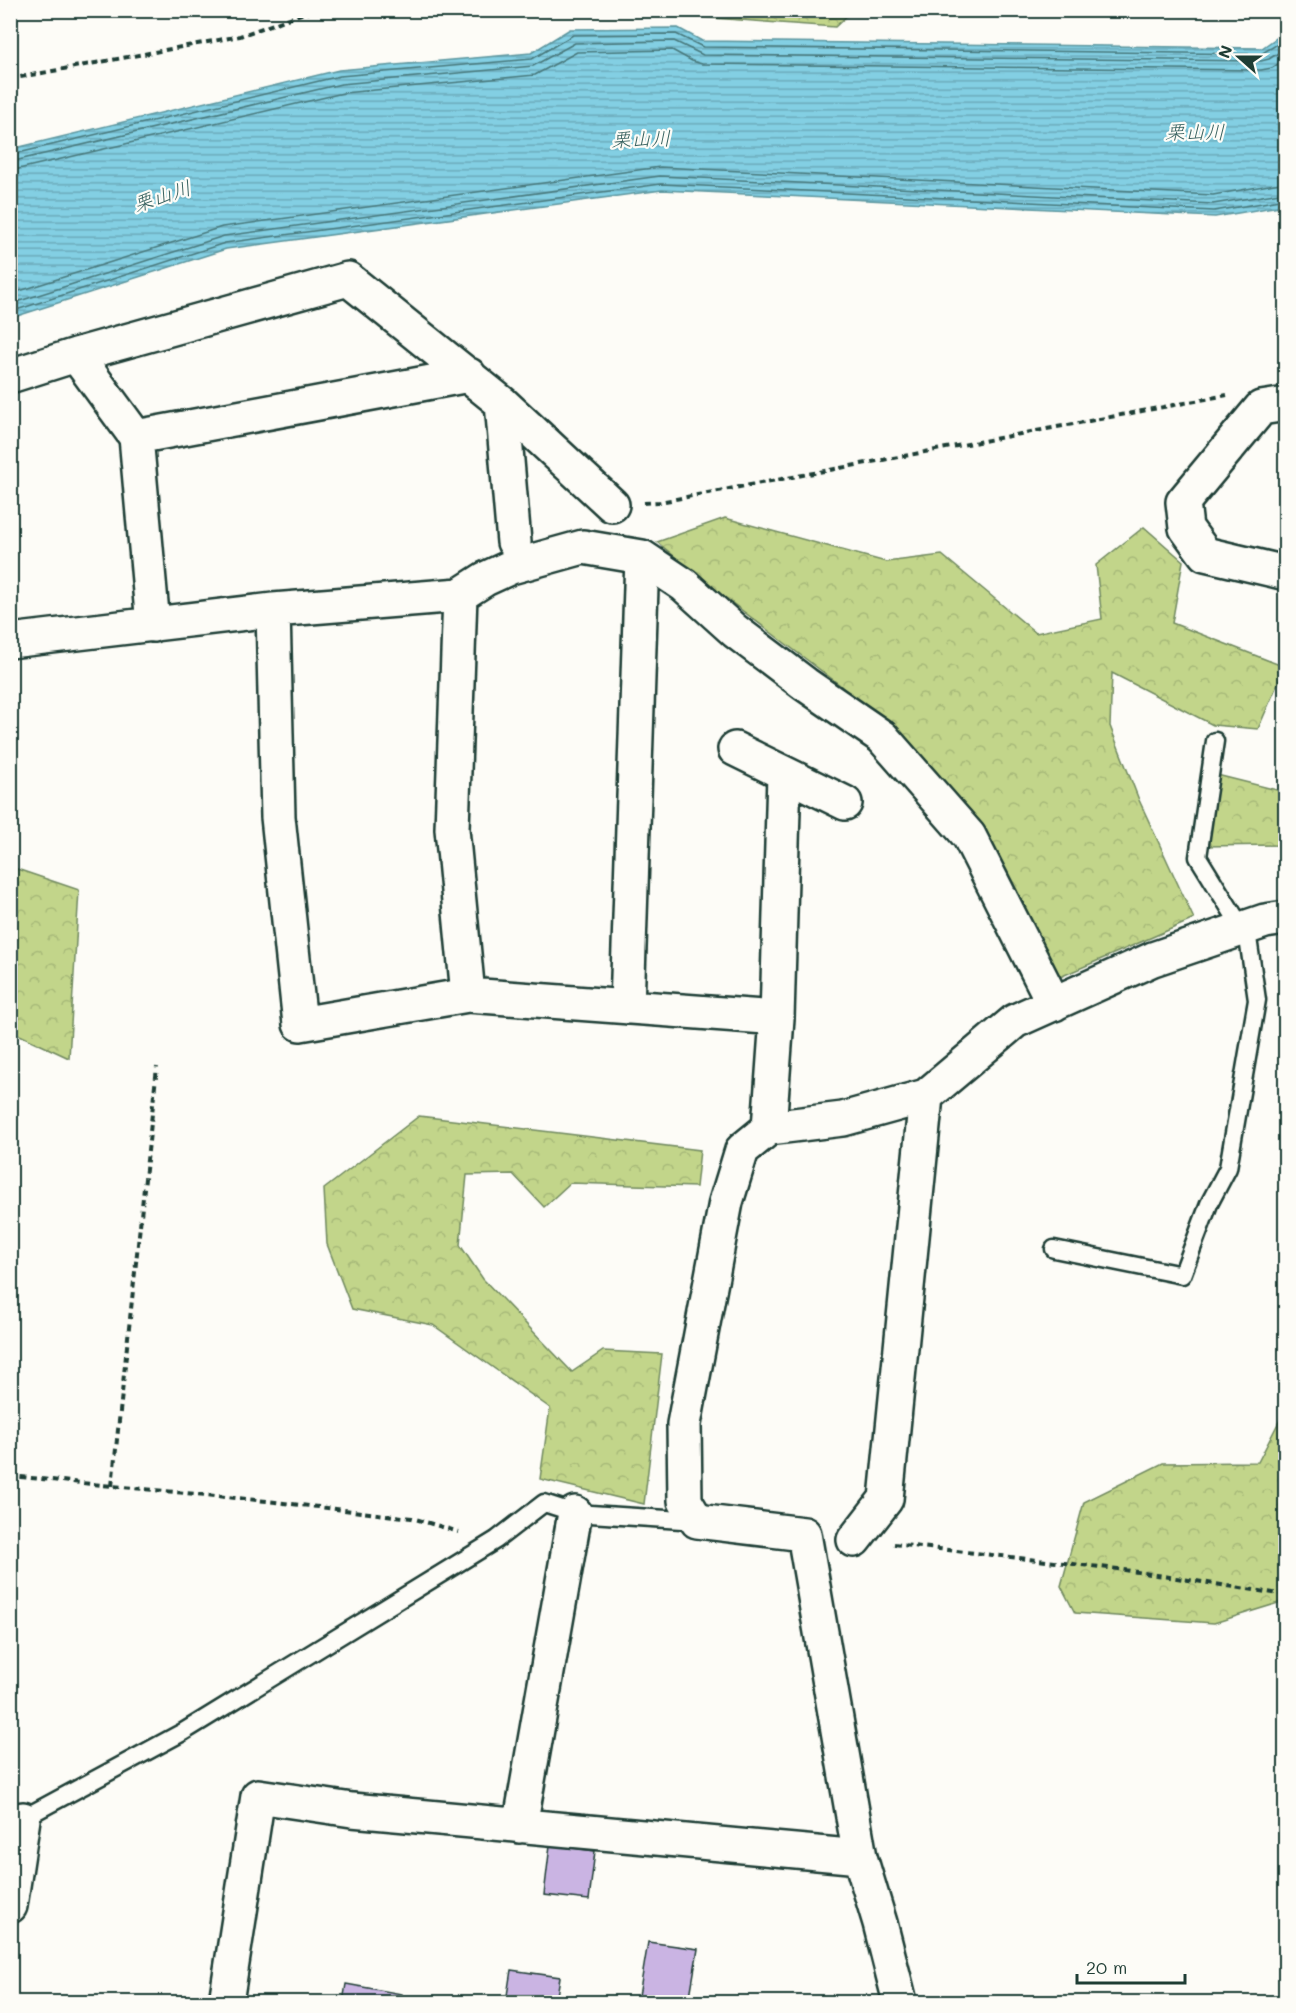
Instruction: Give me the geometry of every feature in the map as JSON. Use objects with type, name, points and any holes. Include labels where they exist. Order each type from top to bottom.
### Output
[{"type":"street","points":[[10,376],[76,355],[348,279],[502,403],[612,505]]},
{"type":"street","points":[[76,355],[136,436],[153,625]]},
{"type":"street","points":[[136,436],[469,375]]},
{"type":"street","points":[[502,403],[514,542]]},
{"type":"street","points":[[1286,404],[1261,408],[1183,502],[1186,528],[1205,554],[1286,573]]},
{"type":"street","points":[[10,641],[273,610],[460,595],[485,579],[511,567],[583,547],[642,557],[684,585],[752,644],[882,737],[969,836],[1054,1004]]},
{"type":"street","points":[[627,1007],[642,557]]},
{"type":"street","points":[[460,595],[452,829],[468,995]]},
{"type":"street","points":[[273,610],[278,817],[300,1024],[468,995],[777,1018]]},
{"type":"street","points":[[735,749],[845,803]]},
{"type":"street","points":[[769,1128],[777,1018],[784,774]]},
{"type":"street","points":[[900,2002],[860,1857],[804,1534],[697,1521],[686,1501],[684,1424],[726,1202],[742,1150],[769,1128],[843,1119],[926,1095],[1014,1021],[1153,959],[1264,921],[1286,918]]},
{"type":"street","points":[[854,1540],[886,1499],[926,1095]]},
{"type":"street","points":[[520,1826],[575,1513]]},
{"type":"street","points":[[226,2002],[258,1796],[352,1810],[860,1857]]},
{"type":"street","points":[[10,1906],[17,1822]]},
{"type":"lane","points":[[1054,1249],[1182,1275],[1209,1204],[1228,1168],[1257,1000],[1248,938],[1198,857],[1215,741]]},
{"type":"lane","points":[[17,1822],[183,1732],[496,1540],[544,1503],[575,1513],[697,1521]]},
{"type":"path","points":[[10,79],[240,36],[318,10]]},
{"type":"path","points":[[612,505],[660,502],[1227,394]]},
{"type":"path","points":[[112,1486],[158,1067]]},
{"type":"path","points":[[10,1476],[267,1501],[412,1518],[496,1540]]},
{"type":"path","points":[[854,1540],[1118,1569],[1286,1594]]},
{"type":"green space","points":[[616,11],[852,11],[835,27]]},
{"type":"green space","points":[[725,518],[886,562],[942,555],[1036,633],[1102,619],[1096,565],[1144,527],[1183,561],[1172,623],[1285,667],[1258,729],[1213,725],[1112,673],[1110,726],[1139,800],[1194,919],[1060,977],[974,819],[840,685],[723,596],[657,542]]},
{"type":"green space","points":[[1213,774],[1285,792],[1285,845],[1202,846]]},
{"type":"green space","points":[[11,867],[79,890],[69,1058],[11,1031]]},
{"type":"green space","points":[[419,1116],[700,1150],[696,1187],[570,1183],[544,1207],[513,1174],[467,1175],[460,1245],[483,1279],[572,1372],[603,1351],[662,1354],[644,1504],[540,1479],[550,1408],[433,1325],[352,1309],[327,1244],[324,1189]]},
{"type":"green space","points":[[1285,1410],[1285,1601],[1214,1623],[1075,1613],[1061,1586],[1084,1502],[1163,1463],[1258,1462]]},
{"type":"water","name":"栗山川","points":[[678,28],[702,41],[1262,48],[1285,32],[1285,205],[1215,217],[662,190],[226,249],[11,318],[11,149],[339,70],[531,53],[570,29]]},
{"type":"building","points":[[550,1845],[595,1851],[589,1900],[544,1895]]},
{"type":"building","points":[[648,1942],[698,1949],[689,2002],[638,2002]]},
{"type":"building","points":[[511,1970],[560,1977],[556,2002],[506,2002]]},
{"type":"building","points":[[346,1984],[402,1994],[400,2002],[343,2002]]}]
